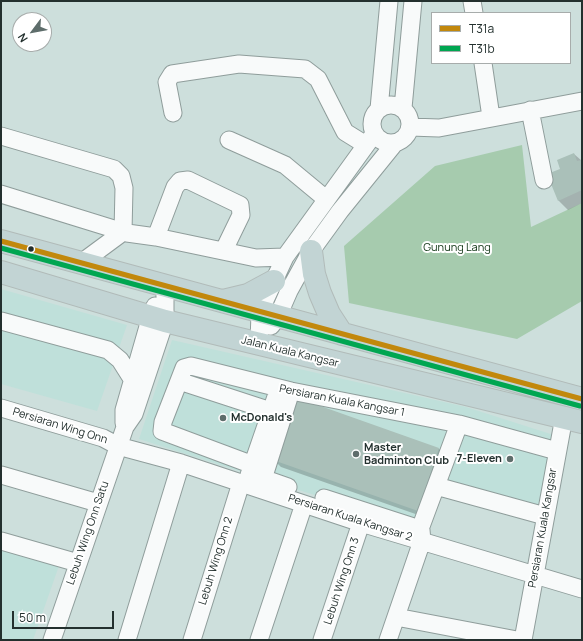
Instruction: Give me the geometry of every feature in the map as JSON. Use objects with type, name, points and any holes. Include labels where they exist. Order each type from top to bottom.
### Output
[{"type":"highway","points":[[1,242],[582,399]]},
{"type":"highway","points":[[311,251],[314,274],[320,293],[329,314],[342,334]]},
{"type":"highway","name":"Jalan Kuala Kangsar","points":[[1,272],[158,319],[573,420]]},
{"type":"highway","points":[[222,301],[248,295],[274,281]]},
{"type":"street","points":[[259,344],[269,314],[274,281],[285,257],[370,140],[373,118],[379,109],[389,1]]},
{"type":"street","points":[[269,314],[289,290],[311,251],[340,211],[395,143],[405,138],[410,127],[409,117],[403,108],[413,1]]},
{"type":"street","points":[[472,1],[474,12]]},
{"type":"street","points":[[173,113],[167,82],[172,74],[240,64],[305,70],[318,79],[345,132],[370,140],[395,143]]},
{"type":"street","points":[[483,64],[490,117]]},
{"type":"street","points":[[410,127],[439,128],[490,117],[582,101]]},
{"type":"street","points":[[379,109],[391,105],[403,108]]},
{"type":"street","points":[[530,110],[544,180]]},
{"type":"street","points":[[1,136],[114,169],[121,176],[124,188],[123,232]]},
{"type":"street","points":[[229,140],[285,165],[326,200]]},
{"type":"street","points":[[156,237],[175,187],[180,182],[188,180],[240,205],[241,216],[224,250]]},
{"type":"street","points":[[1,194],[123,232],[224,250],[256,258],[285,257]]},
{"type":"street","points":[[81,263],[123,232]]},
{"type":"street","name":"Lebuh Wing Onn Satu","points":[[52,640],[118,446],[125,427],[134,414],[165,286]]},
{"type":"street","name":"Lebuh Wing Onn Satu","points":[[125,427],[124,410],[132,380],[158,319]]},
{"type":"street","points":[[1,321],[108,350],[120,360],[132,380]]},
{"type":"street","name":"Persiaran Kuala Kangsar 1","points":[[252,465],[164,433],[162,430],[163,422],[184,368],[191,366],[285,390],[459,424],[557,451]]},
{"type":"street","points":[[179,381],[271,411]]},
{"type":"street","points":[[285,390],[264,472],[265,478],[421,535]]},
{"type":"street","name":"Lebuh Wing Onn 2","points":[[192,640],[243,484],[252,465],[271,411],[285,390]]},
{"type":"street","name":"Persiaran Wing Onn","points":[[1,408],[103,438],[118,446]]},
{"type":"street","name":"Persiaran Kuala Kangsar","points":[[523,640],[557,451],[573,420]]},
{"type":"street","points":[[388,640],[436,486],[459,424]]},
{"type":"street","name":"Persiaran Kuala Kangsar 2","points":[[118,446],[181,463],[361,523],[421,535],[535,575],[582,589]]},
{"type":"street","points":[[127,640],[181,463]]},
{"type":"street","points":[[1,475],[98,503]]},
{"type":"street","points":[[436,486],[545,516]]},
{"type":"street","points":[[259,640],[304,504]]},
{"type":"street","name":"Lebuh Wing Onn 3","points":[[322,640],[361,523]]},
{"type":"street","points":[[1,541],[78,563]]},
{"type":"street","points":[[396,617],[517,640]]},
{"type":"shaded area","points":[[1,289],[127,325],[97,411],[1,384]]},
{"type":"shaded area","points":[[172,340],[466,407],[560,437],[546,515],[437,485],[424,530],[139,439]]},
{"type":"shaded area","points":[[1,543],[61,560],[33,640],[1,640]]},
{"type":"green space","name":"Gunung Lang","points":[[522,145],[531,227],[582,203],[582,301],[517,339],[349,303],[344,246],[435,166]]},
{"type":"building","points":[[574,153],[577,161],[582,160],[582,190],[558,201],[547,174],[560,169],[557,160]]},
{"type":"building","name":"Master Badminton Club","points":[[295,397],[439,448],[418,511],[273,460]]},
{"type":"transit line","name":"T31a","points":[[1,241],[582,399]]},
{"type":"transit line","name":"T31b","points":[[1,248],[580,406]]},
{"type":"place","name":"McDonald's","points":[[223,418]]},
{"type":"place","name":"Master Badminton Club","points":[[356,454]]},
{"type":"place","name":"7-Eleven","points":[[510,459]]}]
